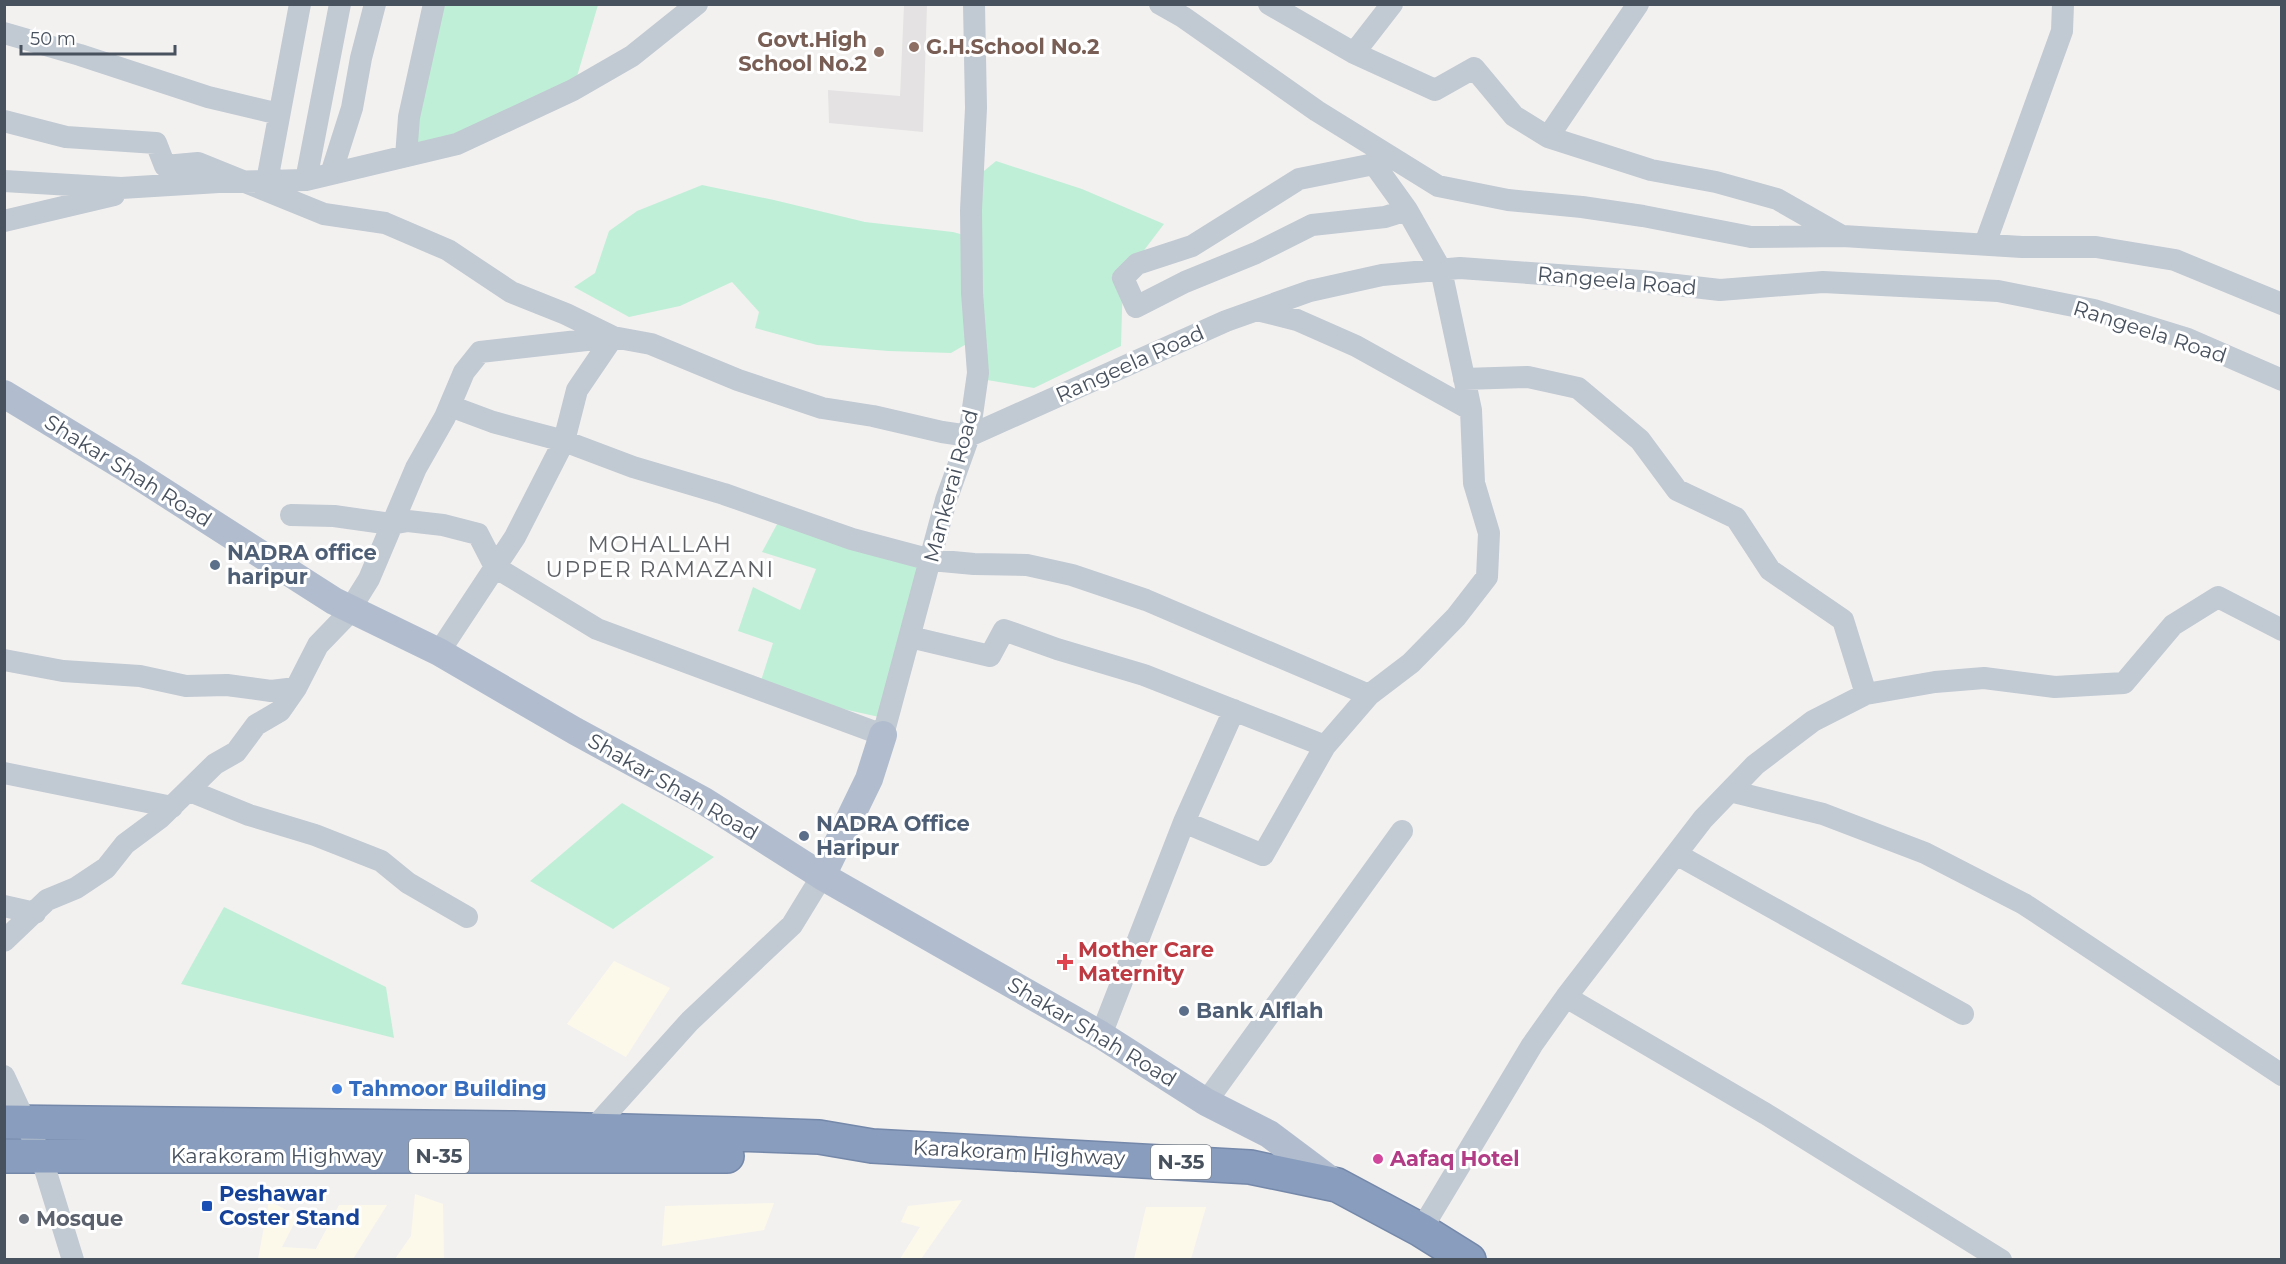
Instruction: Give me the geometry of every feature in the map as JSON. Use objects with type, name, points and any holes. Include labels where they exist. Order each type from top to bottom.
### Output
[{"type":"highway","name":"Karakoram Highway","points":[[15,1122],[592,1130],[819,1137],[872,1146],[1250,1167],[1337,1185],[1421,1230],[1469,1260]]},
{"type":"highway","name":"Karakoram Highway","points":[[4,1156],[822,1157],[872,1146]]},
{"type":"main road","name":"Shakar Shah Road","points":[[4,394],[131,471],[334,601],[439,652],[575,731],[704,801],[822,876],[1101,1035],[1206,1102],[1269,1134],[1337,1185]]},
{"type":"main road","name":"Mankerai Road","points":[[822,876],[869,779],[884,735]]},
{"type":"street","points":[[267,181],[300,4]]},
{"type":"street","points":[[306,180],[340,4]]},
{"type":"street","points":[[331,174],[352,108],[361,58],[375,4]]},
{"type":"street","points":[[406,156],[409,117],[434,4]]},
{"type":"street","points":[[4,181],[121,188],[306,180],[457,144],[573,90],[632,56],[697,4]]},
{"type":"street","name":"Mankerai Road","points":[[884,735],[946,500],[969,436],[978,373],[972,293],[971,210],[976,108],[974,4]]},
{"type":"street","points":[[1160,4],[1183,17],[1317,111],[1438,186],[1508,200],[1643,216],[1751,237],[1843,236],[2022,247],[2096,247],[2175,260],[2282,304]]},
{"type":"street","points":[[1269,4],[1354,53],[1435,90],[1474,68],[1514,116],[1548,137],[1651,170],[1716,182],[1777,199],[1843,236]]},
{"type":"street","points":[[1354,53],[1392,4]]},
{"type":"street","points":[[1548,137],[1638,4]]},
{"type":"street","points":[[1985,244],[2062,31],[2063,4]]},
{"type":"street","points":[[4,33],[80,54],[208,97],[279,114]]},
{"type":"street","points":[[4,121],[66,137],[156,143],[165,166],[198,163],[324,214],[385,223],[448,250],[511,292],[566,314],[613,337],[651,344],[727,376],[822,408],[969,436]]},
{"type":"street","points":[[1184,822],[1263,855],[1325,746],[1369,695],[1411,663],[1456,617],[1487,577],[1489,532],[1474,483],[1471,410],[1441,270],[1407,210],[1374,164],[1299,179],[1192,246],[1137,264],[1123,278],[1136,307],[1185,282],[1256,253],[1312,225],[1384,217],[1407,210]]},
{"type":"street","points":[[4,221],[152,186]]},
{"type":"street","name":"Rangeela Road","points":[[969,436],[1215,326],[1310,291],[1382,275],[1460,268],[1641,281],[1720,290],[1823,282],[1998,291],[2094,310],[2188,339],[2282,380]]},
{"type":"street","points":[[1257,310],[1297,321],[1356,346],[1471,410]]},
{"type":"street","points":[[4,941],[47,900],[75,888],[106,868],[125,844],[172,807],[215,764],[236,752],[256,725],[280,711],[296,688],[318,645],[350,609],[369,579],[416,468],[450,406],[464,372],[480,352],[613,337]]},
{"type":"street","points":[[439,652],[515,537],[564,441],[577,390],[613,337]]},
{"type":"street","points":[[1464,379],[1528,377],[1578,388],[1640,440],[1677,490],[1736,518],[1770,570],[1843,620],[1866,694]]},
{"type":"street","points":[[450,406],[493,422],[564,441],[633,467],[724,494],[852,538],[931,560],[1027,565],[1072,575],[1146,600],[1369,695]]},
{"type":"street","points":[[291,515],[334,516],[391,524],[408,521],[431,523],[478,534],[495,567],[597,629],[884,735]]},
{"type":"street","points":[[1421,1230],[1532,1045],[1676,854],[1703,819],[1755,765],[1813,721],[1866,694],[1935,682],[1984,678],[2055,687],[2124,683],[2173,625],[2218,597],[2282,630]]},
{"type":"street","points":[[910,637],[990,656],[1004,630],[1057,649],[1144,675],[1325,746]]},
{"type":"street","points":[[4,660],[63,671],[141,676],[186,686],[227,685],[271,691],[296,688]]},
{"type":"street","points":[[1101,1035],[1184,822],[1234,710]]},
{"type":"street","points":[[4,773],[172,807]]},
{"type":"street","points":[[190,790],[249,815],[315,836],[381,861],[408,883],[467,917]]},
{"type":"street","points":[[1730,791],[1823,814],[1925,853],[2024,904],[2282,1076]]},
{"type":"street","points":[[1206,1102],[1402,831]]},
{"type":"street","points":[[1676,854],[1963,1014]]},
{"type":"street","points":[[592,1130],[690,1021],[792,925],[822,876]]},
{"type":"street","points":[[4,906],[35,913]]},
{"type":"street","points":[[1566,997],[1766,1114],[2001,1260]]},
{"type":"street","points":[[4,1076],[15,1122],[41,1156],[72,1260]]},
{"type":"shaded area","name":"G.H.School No.2","points":[[904,5],[927,5],[923,132],[829,123],[828,90],[900,96]]},
{"type":"shaded area","points":[[614,961],[670,988],[626,1057],[567,1024]]},
{"type":"shaded area","points":[[415,1194],[443,1204],[444,1259],[395,1259],[411,1236]]},
{"type":"shaded area","points":[[962,1200],[921,1259],[900,1259],[920,1227],[901,1222],[908,1206]]},
{"type":"shaded area","points":[[269,1201],[298,1216],[282,1247],[316,1249],[339,1205],[387,1205],[353,1259],[258,1259]]},
{"type":"shaded area","points":[[774,1203],[764,1230],[662,1246],[665,1206]]},
{"type":"shaded area","points":[[1146,1207],[1206,1207],[1191,1259],[1134,1259]]},
{"type":"green space","points":[[434,5],[598,5],[573,90],[406,156]]},
{"type":"green space","points":[[996,161],[1082,189],[1164,224],[1123,278],[1121,346],[1034,388],[981,379],[975,339],[951,353],[888,351],[817,345],[755,328],[759,312],[732,282],[680,306],[629,317],[574,287],[595,273],[609,231],[637,211],[702,185],[865,222],[953,232],[971,237],[973,180]]},
{"type":"green space","points":[[782,515],[931,560],[888,719],[758,690],[773,643],[738,631],[753,587],[800,610],[816,569],[762,552]]},
{"type":"green space","points":[[622,803],[714,857],[613,929],[530,881]]},
{"type":"green space","points":[[224,907],[386,987],[394,1038],[181,984]]},
{"type":"place","name":"G.H.School No.2","points":[[914,47]]},
{"type":"place","name":"Govt.High School No.2","points":[[879,52]]},
{"type":"place","name":"NADRA office haripur","points":[[215,565]]},
{"type":"place","name":"NADRA Office Haripur","points":[[804,836]]},
{"type":"place","name":"Mother Care Maternity","points":[[1065,962]]},
{"type":"place","name":"Bank Alflah","points":[[1184,1011]]},
{"type":"place","name":"Tahmoor Building","points":[[337,1089]]},
{"type":"place","name":"Aafaq Hotel","points":[[1378,1159]]},
{"type":"place","name":"Peshawar Coster Stand","points":[[207,1206]]},
{"type":"place","name":"Mosque","points":[[24,1219]]},
{"type":"district","name":"MOHALLAH UPPER RAMAZANI","points":[[660,556]]}]
